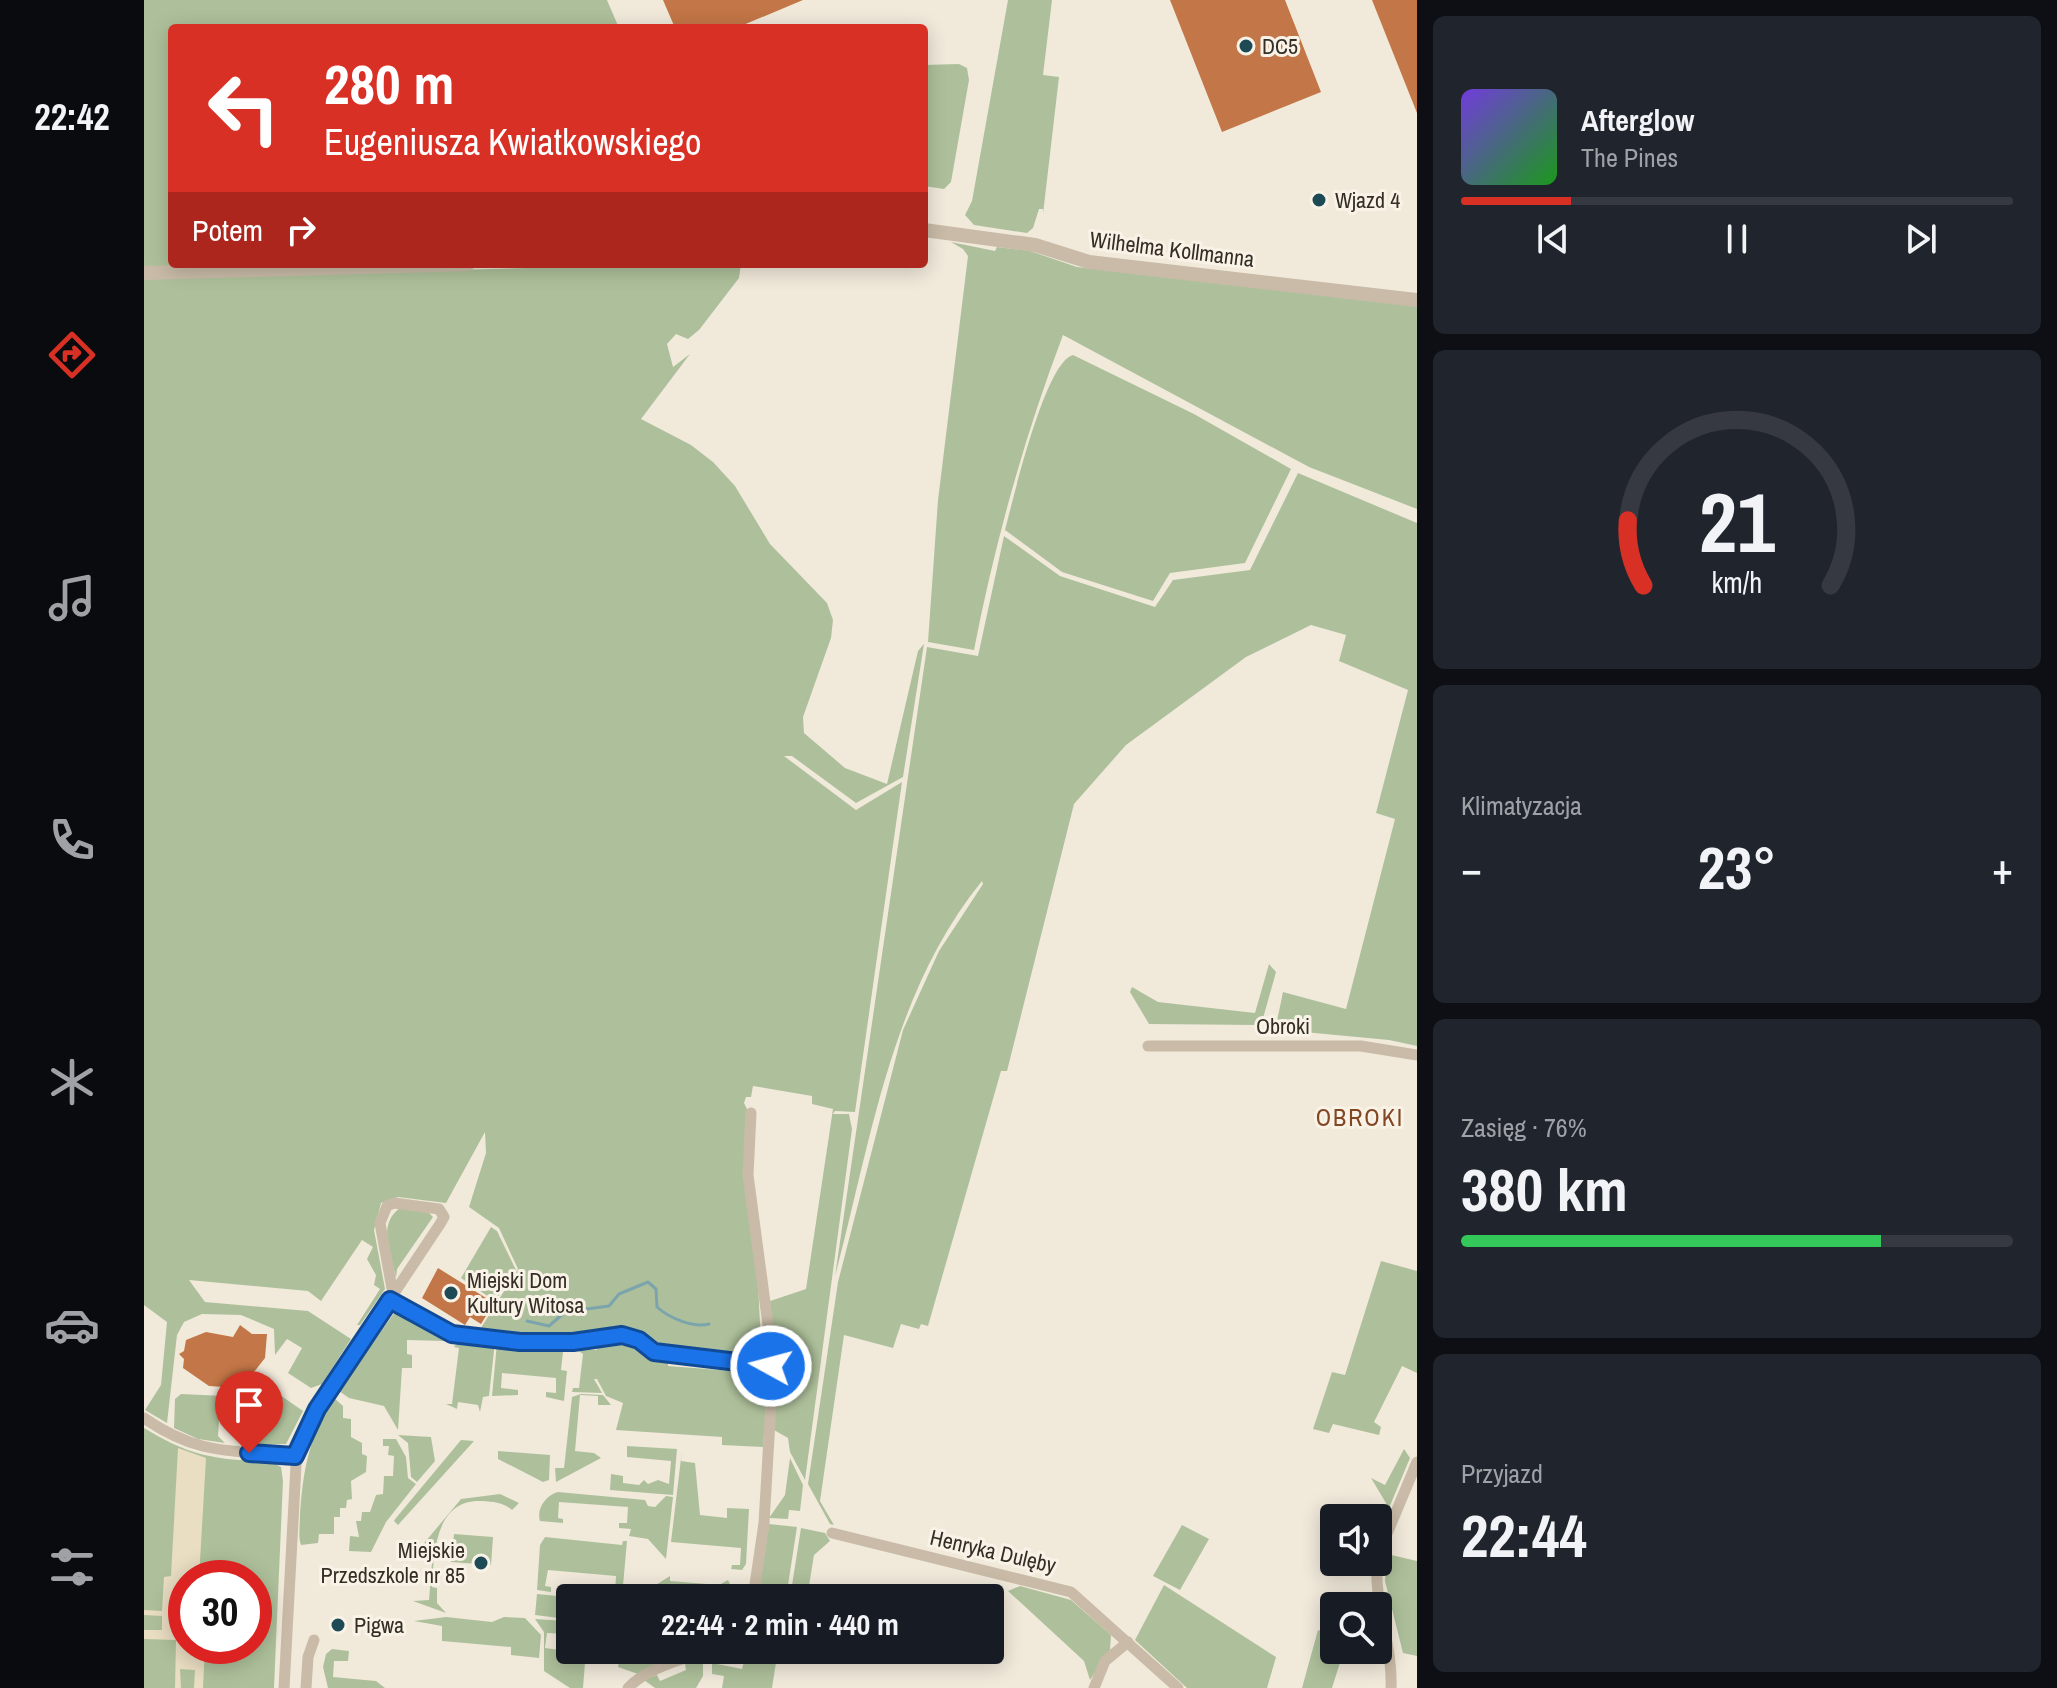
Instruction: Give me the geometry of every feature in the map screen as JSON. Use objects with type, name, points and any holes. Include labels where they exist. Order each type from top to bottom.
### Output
[{"type":"street","name":"Wilhelma Kollmanna","points":[[928,231],[1035,245],[1089,262],[1417,300]]},
{"type":"street","points":[[144,273],[324,268]]},
{"type":"street","name":"Obroki","points":[[1148,1046],[1361,1046],[1417,1055]]},
{"type":"street","points":[[751,1113],[748,1175],[771,1366],[770,1452],[755,1584]]},
{"type":"street","points":[[284,1688],[295,1456],[317,1409],[392,1297],[444,1217],[439,1209],[394,1203],[383,1213],[380,1223],[392,1297],[452,1334],[520,1342],[573,1342],[622,1335],[639,1340],[654,1352],[771,1366]]},
{"type":"street","points":[[144,1418],[177,1438],[205,1449],[295,1456]]},
{"type":"street","points":[[1392,1522],[1417,1462]]},
{"type":"street","name":"Henryka Dulęby","points":[[832,1533],[1066,1590],[1178,1688]]},
{"type":"street","points":[[1378,1576],[1391,1647],[1391,1688]]},
{"type":"street","points":[[306,1688],[308,1657],[314,1640]]},
{"type":"street","points":[[1094,1688],[1105,1661],[1113,1651],[1128,1642]]},
{"type":"street","points":[[277,1688],[284,1654]]},
{"type":"street","points":[[628,1688],[646,1674],[671,1664]]},
{"type":"green space","points":[[144,0],[607,0],[617,24],[168,24],[168,267],[144,268]]},
{"type":"green space","points":[[1008,0],[1052,0],[1043,75],[1059,77],[1043,214],[1043,209],[1039,209],[1033,228],[1027,233],[974,225],[965,215],[972,201]]},
{"type":"green space","points":[[959,64],[967,68],[969,80],[951,182],[944,189],[928,187],[928,65]]},
{"type":"green space","points":[[951,242],[995,251],[997,247],[1030,251],[1077,267],[1417,306],[1417,509],[1309,467],[1063,335],[1012,491],[974,650],[928,642],[938,500],[968,256]]},
{"type":"green space","points":[[525,268],[740,268],[739,278],[699,330],[688,339],[676,334],[667,344],[673,367],[690,354],[641,419],[691,445],[713,462],[735,486],[770,544],[827,603],[833,620],[831,638],[803,717],[804,733],[845,768],[887,784],[918,651],[924,644],[903,777],[856,803],[792,756],[784,756],[856,810],[902,782],[855,1112],[835,1111],[833,1114],[849,1114],[852,1129],[805,1480],[790,1452],[788,1438],[774,1430],[767,1302],[806,1289],[833,1109],[812,1104],[812,1096],[753,1086],[751,1097],[746,1097],[744,1103],[749,1113],[762,1361],[656,1348],[645,1338],[617,1331],[542,1338],[479,1331],[518,1269],[499,1228],[469,1207],[486,1153],[485,1132],[446,1203],[398,1197],[381,1203],[374,1230],[385,1289],[360,1325],[357,1325],[380,1289],[374,1285],[376,1275],[367,1259],[373,1247],[362,1240],[321,1301],[308,1291],[189,1280],[205,1302],[308,1311],[351,1339],[322,1384],[311,1388],[288,1373],[302,1348],[287,1339],[275,1355],[274,1329],[241,1315],[202,1314],[184,1322],[177,1335],[167,1423],[145,1410],[161,1385],[167,1322],[144,1305],[144,278]]},
{"type":"green space","points":[[1073,355],[1194,414],[1291,469],[1245,563],[1170,573],[1153,601],[1062,572],[1005,530],[1041,406],[1062,363]]},
{"type":"green space","points":[[1298,473],[1417,523],[1417,1046],[1389,1040],[1293,1031],[1281,1028],[1277,1021],[1283,992],[1346,1009],[1395,819],[1376,813],[1408,690],[1339,661],[1346,635],[1311,625],[1246,657],[1126,745],[1074,804],[1007,1071],[1001,1071],[928,1326],[921,1324],[919,1329],[901,1324],[893,1348],[844,1335],[820,1501],[834,1525],[830,1524],[808,1484],[838,1282],[903,1030],[939,951],[983,884],[982,881],[951,925],[926,971],[905,1020],[873,1121],[835,1276],[927,647],[978,656],[1004,536],[1060,576],[1155,607],[1173,580],[1250,570]]},
{"type":"green space","points":[[1269,964],[1276,972],[1262,1022],[1257,1025],[1149,1024],[1130,992],[1132,987],[1158,1002],[1255,1013]]},
{"type":"green space","points":[[402,1207],[428,1212],[433,1217],[397,1269],[396,1278],[387,1230],[394,1213]]},
{"type":"green space","points":[[491,1227],[497,1231],[516,1270],[495,1301],[461,1278]]},
{"type":"green space","points":[[1381,1261],[1417,1271],[1417,1373],[1402,1366],[1374,1422],[1381,1427],[1379,1435],[1333,1424],[1329,1433],[1313,1429],[1332,1372],[1345,1375]]},
{"type":"green space","points":[[397,1309],[410,1315],[408,1321],[437,1337],[441,1332],[445,1337],[444,1341],[407,1340],[407,1354],[412,1355],[412,1368],[402,1368],[398,1430],[384,1406],[349,1398],[339,1391]]},
{"type":"green space","points":[[596,1340],[627,1340],[668,1358],[668,1366],[746,1372],[768,1391],[763,1447],[722,1445],[722,1437],[616,1430],[623,1403],[606,1396],[597,1379],[594,1379],[602,1393],[572,1392],[573,1388],[579,1388],[583,1354],[577,1350],[592,1343],[589,1349],[597,1350]]},
{"type":"green space","points":[[480,1341],[495,1342],[489,1396],[483,1397],[480,1412],[478,1405],[458,1402],[457,1409],[446,1404],[452,1404],[459,1348],[454,1347],[457,1343],[475,1345]]},
{"type":"green space","points":[[497,1343],[500,1349],[527,1352],[529,1346],[568,1348],[569,1352],[563,1352],[561,1370],[567,1371],[564,1401],[546,1397],[546,1392],[556,1393],[556,1378],[502,1373],[501,1388],[518,1390],[518,1395],[492,1396]]},
{"type":"green space","points":[[181,1394],[224,1396],[223,1407],[220,1406],[218,1436],[225,1443],[198,1439],[174,1428],[175,1399]]},
{"type":"green space","points":[[581,1394],[603,1395],[611,1405],[598,1405],[598,1396],[580,1395],[575,1451],[594,1453],[601,1458],[556,1482],[555,1468],[564,1468],[572,1397]]},
{"type":"green space","points":[[280,1395],[303,1411],[286,1444],[254,1445],[234,1417],[273,1418],[280,1414]]},
{"type":"green space","points":[[334,1398],[343,1406],[343,1418],[351,1419],[351,1437],[362,1443],[362,1454],[367,1456],[366,1472],[351,1481],[352,1499],[347,1500],[346,1508],[340,1508],[340,1517],[334,1517],[334,1534],[319,1534],[318,1543],[301,1545],[300,1514],[305,1468],[313,1440]]},
{"type":"green space","points":[[144,1428],[177,1446],[205,1455],[272,1462],[281,1467],[283,1481],[274,1688],[144,1688]]},
{"type":"green space","points":[[398,1435],[431,1437],[435,1461],[417,1482],[411,1477],[408,1443]]},
{"type":"green space","points":[[383,1439],[396,1439],[406,1457],[408,1478],[416,1484],[386,1522],[371,1552],[349,1551],[350,1536],[359,1537],[356,1521],[361,1521],[362,1512],[370,1512],[376,1495],[383,1494],[384,1476],[393,1476],[394,1456],[388,1455],[389,1446],[383,1446]]},
{"type":"green space","points":[[461,1440],[474,1441],[398,1525],[394,1521],[396,1518]]},
{"type":"green space","points":[[627,1446],[677,1449],[673,1495],[610,1490],[611,1474],[623,1476],[623,1483],[639,1485],[644,1480],[648,1484],[658,1480],[669,1484],[671,1461],[627,1457]]},
{"type":"green space","points":[[1404,1449],[1410,1458],[1391,1504],[1387,1504],[1371,1478],[1385,1485]]},
{"type":"green space","points":[[682,1450],[681,1461],[695,1463],[700,1515],[727,1518],[727,1508],[749,1509],[746,1564],[742,1570],[731,1569],[732,1565],[740,1565],[741,1548],[671,1542]]},
{"type":"green space","points":[[498,1451],[550,1455],[549,1480],[543,1482],[498,1459]]},
{"type":"green space","points":[[790,1458],[803,1485],[800,1511],[789,1510],[788,1519],[769,1518],[785,1495]]},
{"type":"green space","points":[[558,1492],[645,1500],[648,1506],[655,1507],[666,1496],[673,1497],[666,1559],[648,1539],[629,1536],[631,1529],[619,1528],[619,1523],[627,1523],[628,1507],[559,1502],[558,1518],[563,1519],[563,1523],[540,1521],[539,1512],[543,1503]]},
{"type":"green space","points":[[500,1494],[519,1503],[512,1510],[495,1502],[466,1503],[446,1518],[440,1530],[432,1587],[437,1588],[437,1603],[446,1613],[413,1601],[429,1600],[433,1550],[420,1548],[461,1499]]},
{"type":"green space","points":[[769,1524],[797,1527],[788,1584],[760,1584]]},
{"type":"green space","points":[[1182,1525],[1209,1539],[1180,1590],[1153,1576]]},
{"type":"green space","points":[[801,1528],[825,1533],[830,1541],[814,1555],[809,1584],[792,1584]]},
{"type":"green space","points":[[454,1534],[493,1537],[491,1565],[451,1562]]},
{"type":"green space","points":[[545,1537],[622,1545],[623,1541],[627,1541],[623,1584],[616,1584],[616,1576],[548,1570],[545,1586],[551,1587],[551,1592],[537,1590],[540,1545]]},
{"type":"green space","points":[[1392,1555],[1417,1561],[1417,1656],[1403,1653],[1392,1609],[1392,1592],[1388,1592],[1385,1576],[1392,1576]]},
{"type":"green space","points":[[670,1576],[670,1581],[707,1584],[657,1584]]},
{"type":"green space","points":[[1164,1585],[1276,1657],[1267,1688],[1187,1688],[1135,1640]]},
{"type":"green space","points":[[1020,1586],[1071,1600],[1111,1635],[1110,1650],[1090,1680],[1084,1661],[1008,1591]]},
{"type":"green space","points":[[537,1594],[556,1596],[556,1618],[535,1615]]},
{"type":"green space","points":[[446,1617],[492,1622],[504,1617],[525,1618],[541,1635],[539,1658],[511,1655],[511,1647],[442,1641],[442,1626],[414,1621]]},
{"type":"green space","points":[[535,1619],[556,1620],[556,1634],[547,1633],[545,1648],[556,1650],[556,1664],[585,1664],[583,1688],[570,1688],[544,1671],[544,1632]]},
{"type":"green space","points":[[1318,1630],[1320,1664],[1340,1664],[1332,1688],[1302,1688]]},
{"type":"green space","points":[[332,1649],[349,1651],[348,1661],[334,1661],[333,1677],[376,1681],[385,1688],[328,1688],[323,1667],[326,1654]]},
{"type":"green space","points":[[619,1664],[660,1664],[638,1674],[618,1667]]},
{"type":"green space","points":[[685,1664],[703,1664],[703,1676],[696,1688],[655,1688],[644,1680],[657,1675],[660,1681],[686,1670]]},
{"type":"green space","points":[[712,1664],[742,1669],[743,1664],[776,1664],[772,1688],[722,1688],[724,1676],[712,1674]]},
{"type":"shaded area","points":[[178,1448],[206,1458],[200,1560],[172,1560]]},
{"type":"shaded area","points":[[168,1576],[168,1640],[144,1639],[144,1630],[162,1630],[162,1616],[144,1615],[144,1610],[162,1611],[164,1577]]},
{"type":"shaded area","points":[[176,1664],[204,1664],[203,1688],[194,1688],[195,1670],[180,1669],[181,1688],[175,1688]]},
{"type":"building","points":[[663,0],[803,0],[746,24],[673,24]]},
{"type":"building","name":"DC5","points":[[1170,0],[1285,0],[1321,92],[1222,132]]},
{"type":"building","points":[[1372,0],[1417,0],[1417,113]]},
{"type":"building","name":"Miejski Dom Kultury Witosa","points":[[438,1268],[494,1303],[481,1324],[470,1317],[465,1325],[422,1298]]},
{"type":"building","points":[[240,1325],[252,1334],[267,1334],[265,1358],[246,1382],[229,1380],[224,1387],[209,1386],[183,1368],[184,1359],[179,1354],[184,1351],[186,1340],[206,1332],[233,1337]]},
{"type":"waterway","points":[[579,1310],[609,1306],[619,1294],[648,1282],[656,1289],[657,1307],[662,1311],[689,1323],[709,1324]]},
{"type":"waterway","points":[[527,1321],[549,1326],[571,1307]]},
{"type":"place","name":"DC5","points":[[1246,46]]},
{"type":"place","name":"Wjazd 4","points":[[1319,200]]},
{"type":"place","name":"Miejski Dom Kultury Witosa","points":[[451,1293]]},
{"type":"place","name":"Miejskie Przedszkole nr 85","points":[[481,1563]]},
{"type":"place","name":"Pigwa","points":[[338,1625]]},
{"type":"district","name":"OBROKI","points":[[1360,1118]]},
{"type":"route","points":[[249,1453],[295,1456],[308,1423],[390,1300],[452,1334],[520,1342],[573,1342],[622,1335],[639,1340],[654,1352],[771,1366]]}]
